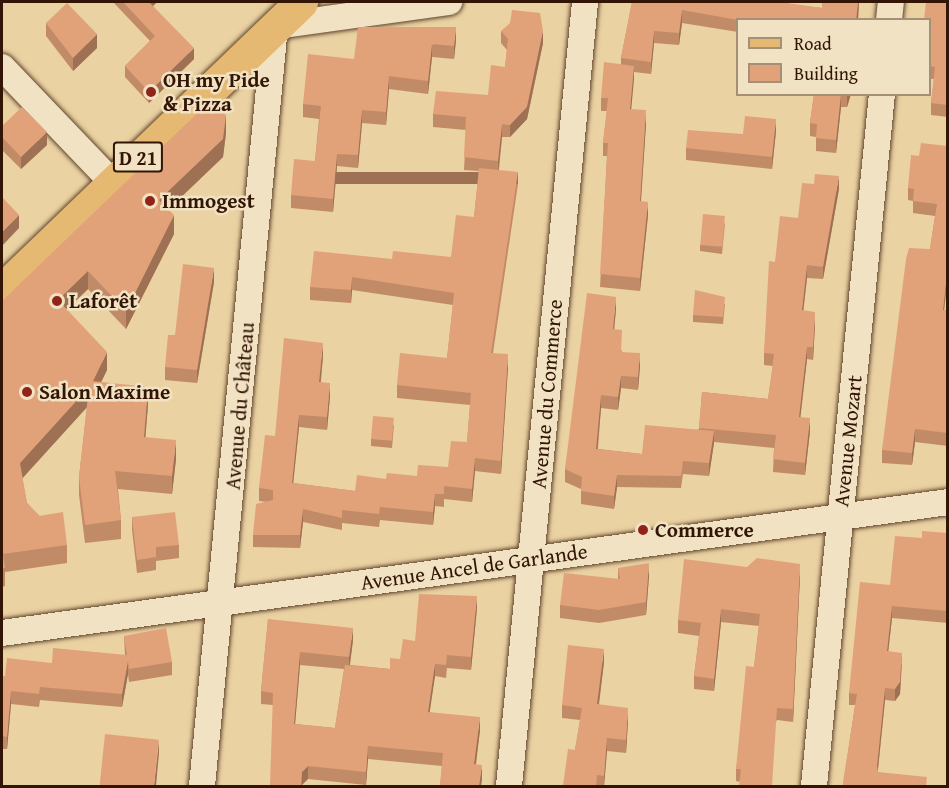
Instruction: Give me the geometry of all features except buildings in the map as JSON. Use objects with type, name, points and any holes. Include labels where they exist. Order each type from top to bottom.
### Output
[{"type":"main road","name":"D 21","points":[[2,290],[301,2]]},
{"type":"street","points":[[275,26],[449,2]]},
{"type":"street","name":"Avenue du Commerce","points":[[508,786],[585,2]]},
{"type":"street","points":[[889,18],[891,2]]},
{"type":"street","name":"Avenue du Château","points":[[202,786],[222,601],[275,26]]},
{"type":"street","points":[[2,67],[112,182]]},
{"type":"street","name":"Avenue Mozart","points":[[814,786],[882,96]]},
{"type":"street","name":"Avenue Ancel de Garlande","points":[[2,633],[948,502]]},
{"type":"place","name":"OH my Pide & Pizza","points":[[151,92]]},
{"type":"place","name":"Immogest","points":[[150,201]]},
{"type":"place","name":"Laforêt","points":[[57,301]]},
{"type":"place","name":"Salon Maxime","points":[[27,392]]},
{"type":"place","name":"Commerce","points":[[643,530]]}]
